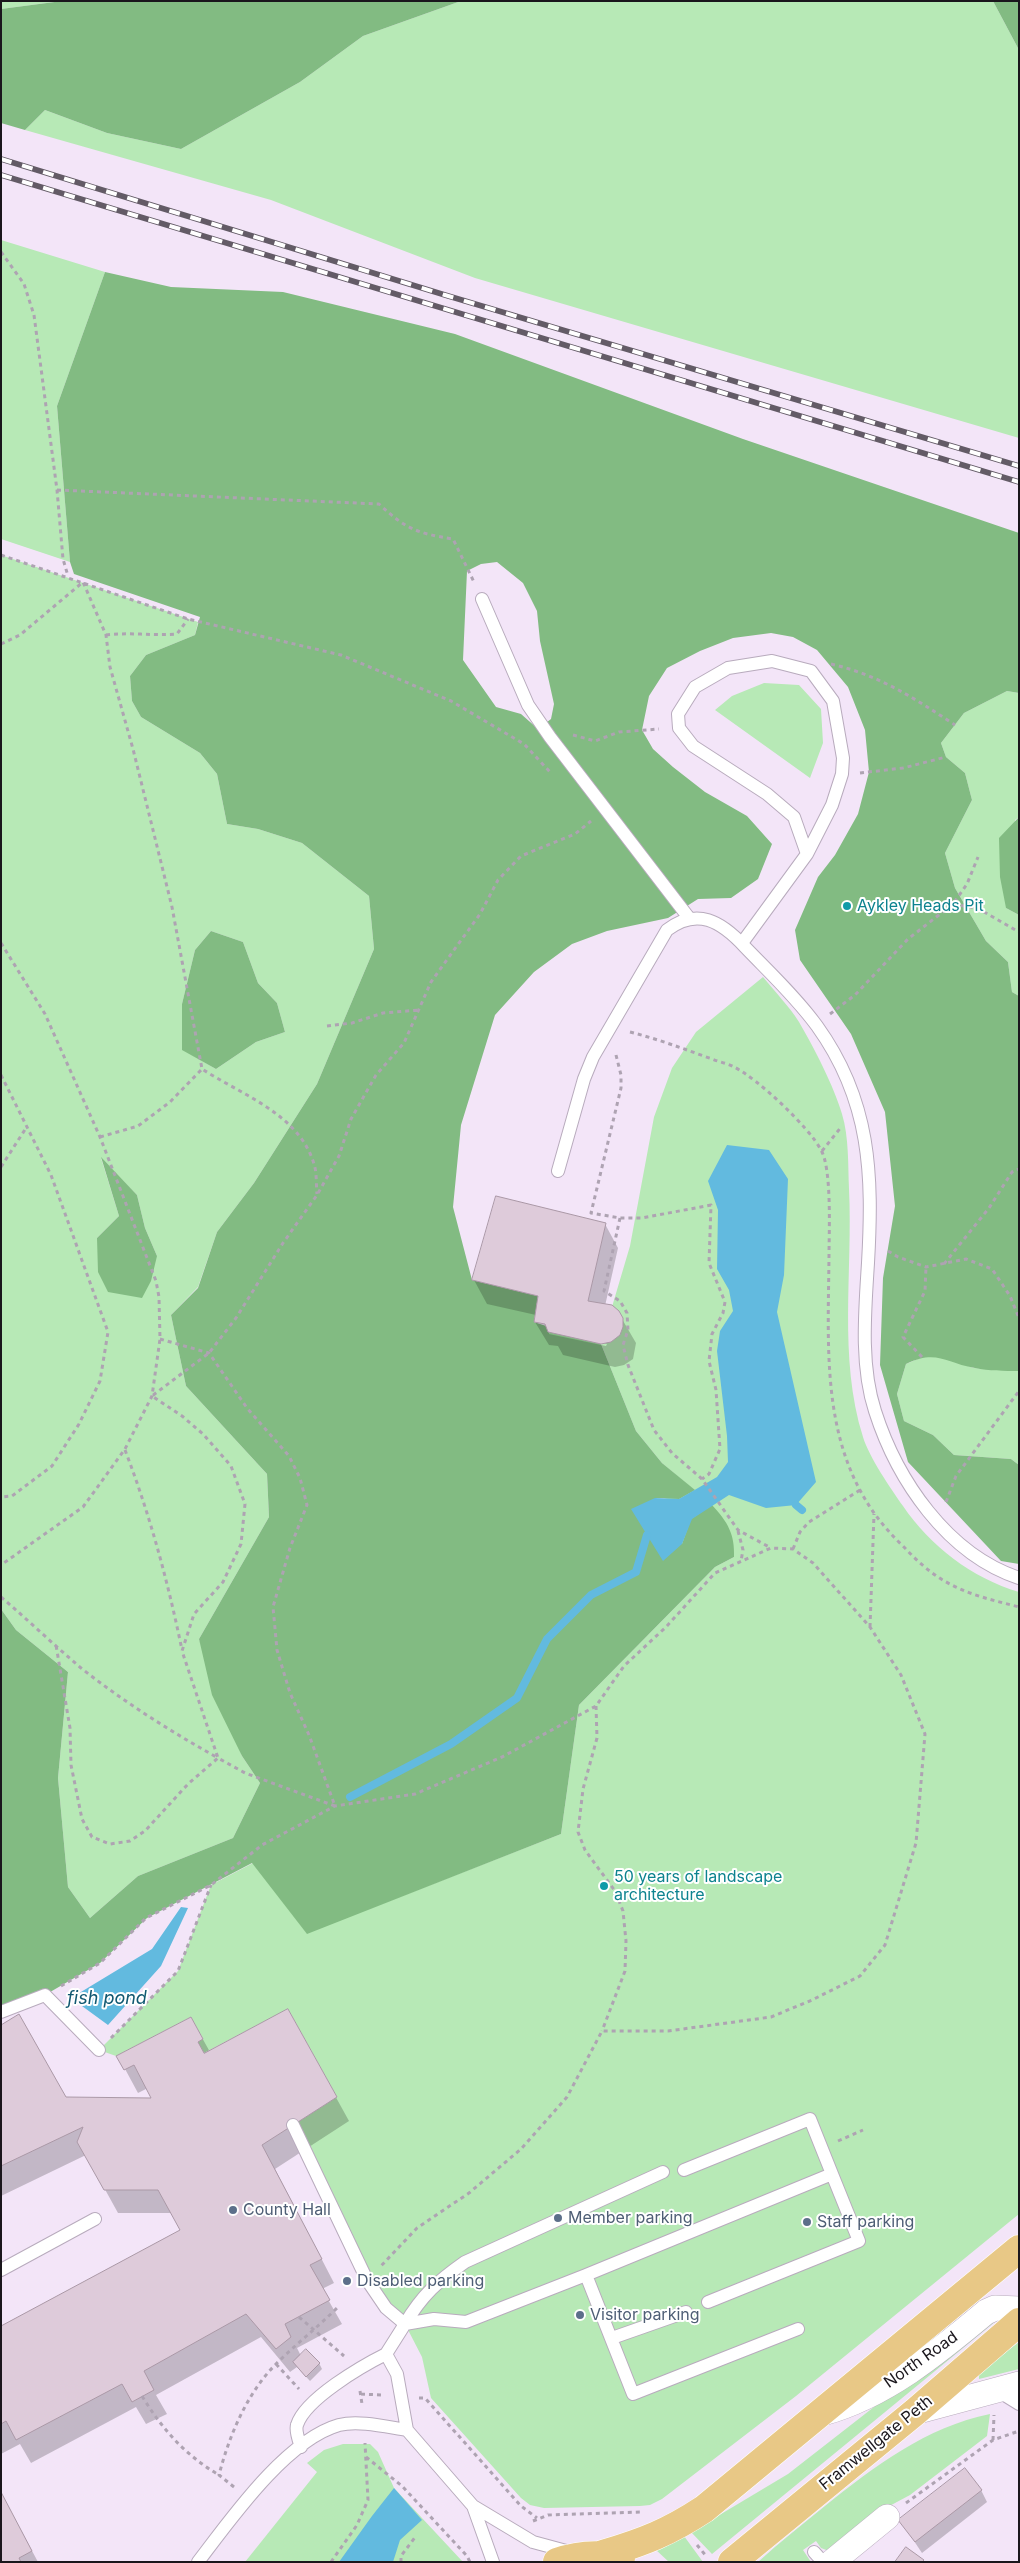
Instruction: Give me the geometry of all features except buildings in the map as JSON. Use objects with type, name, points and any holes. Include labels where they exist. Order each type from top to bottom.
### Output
[{"type":"highway","points":[[581,2557],[645,2542],[681,2524],[727,2491],[1019,2249]]},
{"type":"highway","name":"Framwellgate Peth","points":[[732,2562],[915,2412],[1019,2322]]},
{"type":"highway","points":[[581,2557],[631,2562]]},
{"type":"street","name":"North Road","points":[[821,2414],[843,2408],[894,2381],[920,2364],[986,2312],[996,2308],[1019,2309]]},
{"type":"street","points":[[915,2412],[1008,2387]]},
{"type":"street","points":[[823,2557],[887,2517]]},
{"type":"lane","points":[[482,599],[528,705],[550,737],[689,918]]},
{"type":"lane","points":[[742,944],[807,854],[832,805],[842,774],[843,758],[834,701],[811,671],[772,661],[728,668],[695,687],[678,714],[679,728],[693,746],[767,794],[794,817],[807,854]]},
{"type":"lane","points":[[558,1171],[584,1079],[607,1032],[667,930],[678,921],[689,918],[699,917],[713,921],[742,944],[816,1024],[842,1067],[862,1118],[868,1158],[870,1204],[865,1308],[867,1375],[874,1410],[892,1456],[912,1491],[939,1524],[994,1567],[1019,1578]]},
{"type":"lane","points":[[1,2012],[45,1995],[99,2050]]},
{"type":"lane","points":[[684,2170],[810,2119],[859,2241],[708,2302]]},
{"type":"lane","points":[[293,2126],[367,2280],[386,2308],[405,2324],[434,2319],[466,2322],[832,2174]]},
{"type":"lane","points":[[301,2447],[296,2427],[302,2413],[354,2370],[386,2354],[420,2299],[441,2278],[465,2262],[663,2172]]},
{"type":"lane","points":[[1,2270],[95,2219]]},
{"type":"lane","points":[[586,2275],[633,2394],[798,2329]]},
{"type":"lane","points":[[612,2338],[686,2312]]},
{"type":"lane","points":[[386,2354],[398,2374],[407,2430],[473,2506],[532,2542],[581,2557]]},
{"type":"lane","points":[[1008,2387],[1019,2404]]},
{"type":"lane","points":[[198,2562],[248,2497],[301,2447],[318,2434],[340,2425],[364,2425],[407,2430]]},
{"type":"lane","points":[[473,2506],[493,2562]]},
{"type":"lane","points":[[823,2557],[823,2562]]},
{"type":"path","points":[[1,252],[24,284],[34,315],[57,490],[63,559],[68,577]]},
{"type":"path","points":[[57,490],[379,504],[400,523],[422,534],[453,539],[482,599]]},
{"type":"path","points":[[1,555],[188,619],[341,656],[451,701],[524,744],[556,779]]},
{"type":"path","points":[[83,582],[106,635],[110,666],[133,749],[172,907],[202,1069],[255,1098],[281,1118],[304,1140],[315,1165],[317,1195]]},
{"type":"path","points":[[1,644],[20,635],[83,582]]},
{"type":"path","points":[[106,635],[131,632],[158,636],[177,634],[188,619]]},
{"type":"path","points":[[811,671],[828,663],[863,672],[925,705],[955,725]]},
{"type":"path","points":[[524,744],[550,737],[572,735],[595,741],[619,732],[679,728]]},
{"type":"path","points":[[842,774],[903,768],[946,757]]},
{"type":"path","points":[[152,1396],[209,1353],[236,1318],[283,1243],[317,1195],[339,1156],[351,1119],[376,1075],[404,1044],[431,982],[480,914],[498,880],[521,856],[576,834],[593,819],[587,813]]},
{"type":"path","points":[[816,1024],[855,995],[908,939],[952,904],[967,884],[978,856]]},
{"type":"path","points":[[952,904],[979,909],[1019,932]]},
{"type":"path","points":[[1,943],[45,1014],[100,1137],[156,1281],[159,1297],[160,1340],[152,1396],[125,1449],[83,1506],[1,1566]]},
{"type":"path","points":[[327,1026],[352,1023],[383,1013],[419,1010]]},
{"type":"path","points":[[607,1032],[678,1046],[734,1067],[790,1112],[822,1151],[842,1126],[862,1118]]},
{"type":"path","points":[[607,1032],[617,1057],[621,1088],[591,1213],[620,1218],[642,1218],[711,1204],[709,1264],[725,1302],[723,1313],[712,1334],[708,1361],[716,1390],[720,1449],[709,1474],[702,1479]]},
{"type":"path","points":[[100,1137],[138,1126],[170,1102],[202,1069]]},
{"type":"path","points":[[1,1075],[51,1175],[108,1332],[100,1381],[79,1424],[52,1466],[12,1496],[1,1497]]},
{"type":"path","points":[[1,1167],[26,1128]]},
{"type":"path","points":[[943,1265],[989,1208],[1012,1172],[1019,1169]]},
{"type":"path","points":[[620,1218],[604,1292],[620,1301],[627,1313],[628,1330],[623,1344],[628,1365],[654,1430],[672,1453],[702,1479],[738,1530],[743,1550],[741,1561]]},
{"type":"path","points":[[884,1248],[898,1257],[926,1267],[966,1259],[992,1269],[1010,1296],[1019,1318]]},
{"type":"path","points":[[922,1357],[903,1336],[925,1291],[926,1267]]},
{"type":"path","points":[[160,1340],[209,1353],[247,1408],[289,1456],[300,1478],[307,1505],[290,1548],[273,1607],[277,1650],[290,1693],[309,1735],[335,1806]]},
{"type":"path","points":[[939,1524],[956,1476],[1019,1391]]},
{"type":"path","points":[[152,1396],[182,1416],[203,1434],[231,1466],[245,1504],[241,1544],[222,1582],[194,1614],[182,1651]]},
{"type":"path","points":[[125,1449],[146,1509],[174,1609],[182,1651],[218,1758]]},
{"type":"path","points":[[793,1549],[800,1532],[809,1522],[860,1490]]},
{"type":"path","points":[[870,1627],[874,1514]]},
{"type":"path","points":[[602,2031],[668,2031],[771,2017],[812,2000],[860,1976],[884,1945],[916,1843],[925,1734],[901,1675],[870,1627],[813,1563],[793,1549],[771,1548],[738,1530]]},
{"type":"path","points":[[45,1995],[100,1964],[146,1918],[211,1885],[262,1845],[335,1806],[415,1794],[502,1757],[596,1706],[624,1666],[666,1627],[715,1573],[771,1548]]},
{"type":"path","points":[[1,1597],[56,1646],[131,1705],[245,1773],[335,1806]]},
{"type":"path","points":[[56,1646],[70,1728],[71,1765],[82,1819],[92,1837],[110,1844],[130,1841],[145,1831],[188,1784],[218,1758]]},
{"type":"path","points":[[367,2280],[417,2228],[469,2193],[521,2149],[567,2097],[586,2066],[602,2031],[625,1972],[626,1941],[622,1911],[615,1891],[585,1850],[578,1832],[583,1789],[597,1738],[596,1706]]},
{"type":"path","points":[[99,2050],[178,1971],[211,1885]]},
{"type":"path","points":[[822,2149],[863,2130]]},
{"type":"path","points":[[219,2475],[237,2424],[255,2391],[276,2364],[316,2330],[338,2307]]},
{"type":"path","points":[[299,2317],[342,2353]]},
{"type":"path","points":[[276,2364],[290,2378]]},
{"type":"path","points":[[331,2562],[357,2525],[368,2500],[361,2394],[354,2370]]},
{"type":"path","points":[[361,2394],[425,2398],[521,2506],[536,2518],[548,2515],[643,2511]]},
{"type":"path","points":[[142,2396],[171,2438],[194,2459],[248,2497]]},
{"type":"path","points":[[887,2517],[992,2440],[1019,2431]]},
{"type":"path","points":[[366,2456],[402,2486],[467,2556],[470,2562]]},
{"type":"path","points":[[401,2562],[401,2556],[416,2536]]},
{"type":"green space","points":[[1,1],[62,1],[1,9]]},
{"type":"green space","points":[[62,1],[461,1],[363,36],[300,82],[181,149],[107,133],[45,110],[25,130],[1,123],[1,9]]},
{"type":"green space","points":[[461,1],[993,1],[1019,50],[1019,438],[475,278],[271,200],[25,130],[45,110],[107,133],[181,149],[300,82],[363,36]]},
{"type":"green space","points":[[993,1],[1019,1],[1019,50]]},
{"type":"green space","points":[[1,240],[105,272],[57,406],[70,562],[1,539]]},
{"type":"green space","points":[[105,272],[171,287],[283,292],[455,334],[743,439],[1019,533],[1019,693],[1007,691],[964,713],[941,743],[946,757],[965,773],[972,800],[945,853],[955,888],[986,941],[1008,962],[1012,992],[1019,996],[1019,1371],[980,1369],[934,1357],[926,1358],[906,1364],[897,1394],[904,1421],[933,1435],[954,1455],[1011,1459],[1019,1465],[1019,1564],[1001,1561],[908,1462],[880,1365],[883,1278],[895,1206],[885,1112],[851,1034],[800,960],[795,930],[818,877],[835,855],[858,814],[869,772],[865,730],[848,687],[817,650],[793,637],[771,633],[733,638],[700,651],[667,668],[649,696],[642,730],[653,749],[673,767],[705,792],[747,816],[772,844],[758,879],[731,898],[698,899],[668,918],[607,931],[572,944],[534,972],[495,1015],[461,1125],[453,1207],[472,1280],[538,1296],[534,1322],[601,1344],[636,1431],[662,1463],[695,1490],[679,1499],[655,1498],[682,1544],[691,1519],[712,1505],[722,1517],[732,1535],[734,1557],[715,1567],[579,1705],[561,1834],[307,1934],[252,1863],[147,1918],[100,1963],[45,1995],[1,2005],[1,1609],[16,1630],[68,1672],[58,1778],[68,1887],[90,1918],[138,1876],[233,1838],[260,1783],[242,1756],[212,1695],[199,1639],[269,1517],[267,1474],[186,1386],[171,1315],[198,1288],[217,1232],[254,1183],[317,1084],[374,949],[369,896],[302,843],[258,829],[227,824],[217,774],[200,753],[141,717],[132,701],[130,676],[146,655],[195,635],[200,617],[74,574],[70,562],[57,406]],"holes":[[[497,562],[523,583],[537,611],[540,641],[554,704],[551,719],[538,729],[521,714],[496,707],[463,660],[467,571],[481,564]]]},
{"type":"green space","points":[[1,555],[198,622],[195,635],[146,655],[130,676],[132,701],[141,717],[200,753],[217,774],[227,824],[258,829],[302,843],[369,896],[374,949],[317,1084],[254,1183],[217,1232],[198,1287],[171,1315],[186,1386],[267,1474],[269,1517],[199,1639],[242,1756],[260,1783],[233,1838],[138,1876],[90,1918],[68,1887],[58,1778],[68,1672],[16,1630],[1,1609]],"holes":[[[211,931],[243,942],[258,983],[277,1003],[285,1032],[256,1042],[216,1069],[182,1049],[182,1004],[195,950]],[[101,1158],[137,1195],[145,1228],[157,1256],[97,1238],[119,1216]]]},
{"type":"green space","points":[[764,683],[799,685],[821,709],[823,743],[810,778],[715,710],[732,696]]},
{"type":"green space","points":[[1007,691],[1019,693],[1019,817],[1015,820],[1006,908],[1019,915],[1019,996],[1012,992],[1008,962],[986,941],[955,888],[945,853],[972,800],[965,773],[946,757],[941,743],[964,713]]},
{"type":"green space","points":[[1019,817],[1019,915],[1006,908],[1000,877],[999,838]]},
{"type":"green space","points":[[211,931],[243,942],[258,983],[277,1003],[285,1032],[256,1042],[216,1069],[182,1050],[182,1004],[195,950]]},
{"type":"green space","points":[[763,977],[791,1010],[817,1054],[838,1103],[846,1132],[850,1220],[849,1345],[855,1407],[866,1445],[881,1473],[903,1506],[914,1521],[939,1547],[954,1559],[985,1578],[1019,1592],[1019,2214],[796,2396],[662,2499],[650,2505],[640,2506],[544,2508],[530,2505],[521,2498],[431,2398],[422,2357],[405,2324],[386,2308],[293,2125],[337,2097],[288,2009],[204,2053],[198,2042],[203,2039],[191,2017],[116,2056],[99,2050],[178,1971],[211,1885],[253,1863],[307,1933],[561,1834],[579,1705],[715,1567],[734,1557],[663,1561],[631,1509],[694,1490],[662,1463],[636,1431],[601,1344],[630,1246],[654,1117],[672,1068],[696,1032]]},
{"type":"green space","points":[[101,1157],[137,1195],[145,1228],[157,1256],[151,1281],[142,1298],[108,1292],[98,1272],[97,1238],[119,1216]]},
{"type":"green space","points":[[922,1357],[940,1357],[974,1368],[1019,1371],[1019,1465],[1011,1459],[954,1455],[933,1435],[904,1421],[897,1394],[906,1364]]},
{"type":"green space","points":[[996,2321],[712,2554],[691,2532],[788,2474],[983,2322]]},
{"type":"green space","points":[[1019,2342],[1019,2369],[979,2379],[979,2373]]},
{"type":"green space","points":[[990,2414],[987,2436],[910,2495],[882,2510],[829,2551],[821,2548],[816,2541],[803,2550],[811,2562],[758,2562],[844,2491],[902,2450],[944,2428]]},
{"type":"green space","points":[[343,2444],[370,2444],[378,2452],[394,2488],[463,2562],[245,2562],[317,2472],[307,2463],[324,2450]]},
{"type":"green space","points":[[684,2536],[703,2562],[669,2562],[656,2550]]},
{"type":"water","points":[[727,1145],[769,1150],[788,1179],[784,1275],[777,1312],[816,1482],[796,1505],[766,1508],[729,1495],[692,1519],[682,1544],[663,1561],[631,1509],[655,1498],[679,1499],[717,1477],[728,1462],[727,1436],[717,1351],[720,1331],[733,1311],[729,1290],[717,1269],[718,1210],[708,1181]]},
{"type":"water","name":"fish pond","points":[[181,1907],[188,1908],[161,1966],[108,2025],[71,1998],[152,1949]]},
{"type":"water","points":[[394,2488],[422,2520],[400,2540],[393,2562],[339,2562],[372,2516]]},
{"type":"waterway","points":[[796,1505],[802,1510]]},
{"type":"waterway","points":[[350,1797],[451,1744],[517,1698],[547,1639],[591,1595],[636,1572],[647,1535]]},
{"type":"railway","points":[[1,159],[445,295],[1019,466]]},
{"type":"railway","points":[[1,175],[1019,482]]},
{"type":"place","name":"Aykley Heads Pit","points":[[847,906]]},
{"type":"place","name":"50 years of landscape architecture","points":[[604,1886]]},
{"type":"place","name":"County Hall","points":[[233,2210]]},
{"type":"place","name":"Member parking","points":[[558,2218]]},
{"type":"place","name":"Staff parking","points":[[807,2222]]},
{"type":"place","name":"Disabled parking","points":[[347,2281]]},
{"type":"place","name":"Visitor parking","points":[[580,2315]]}]
